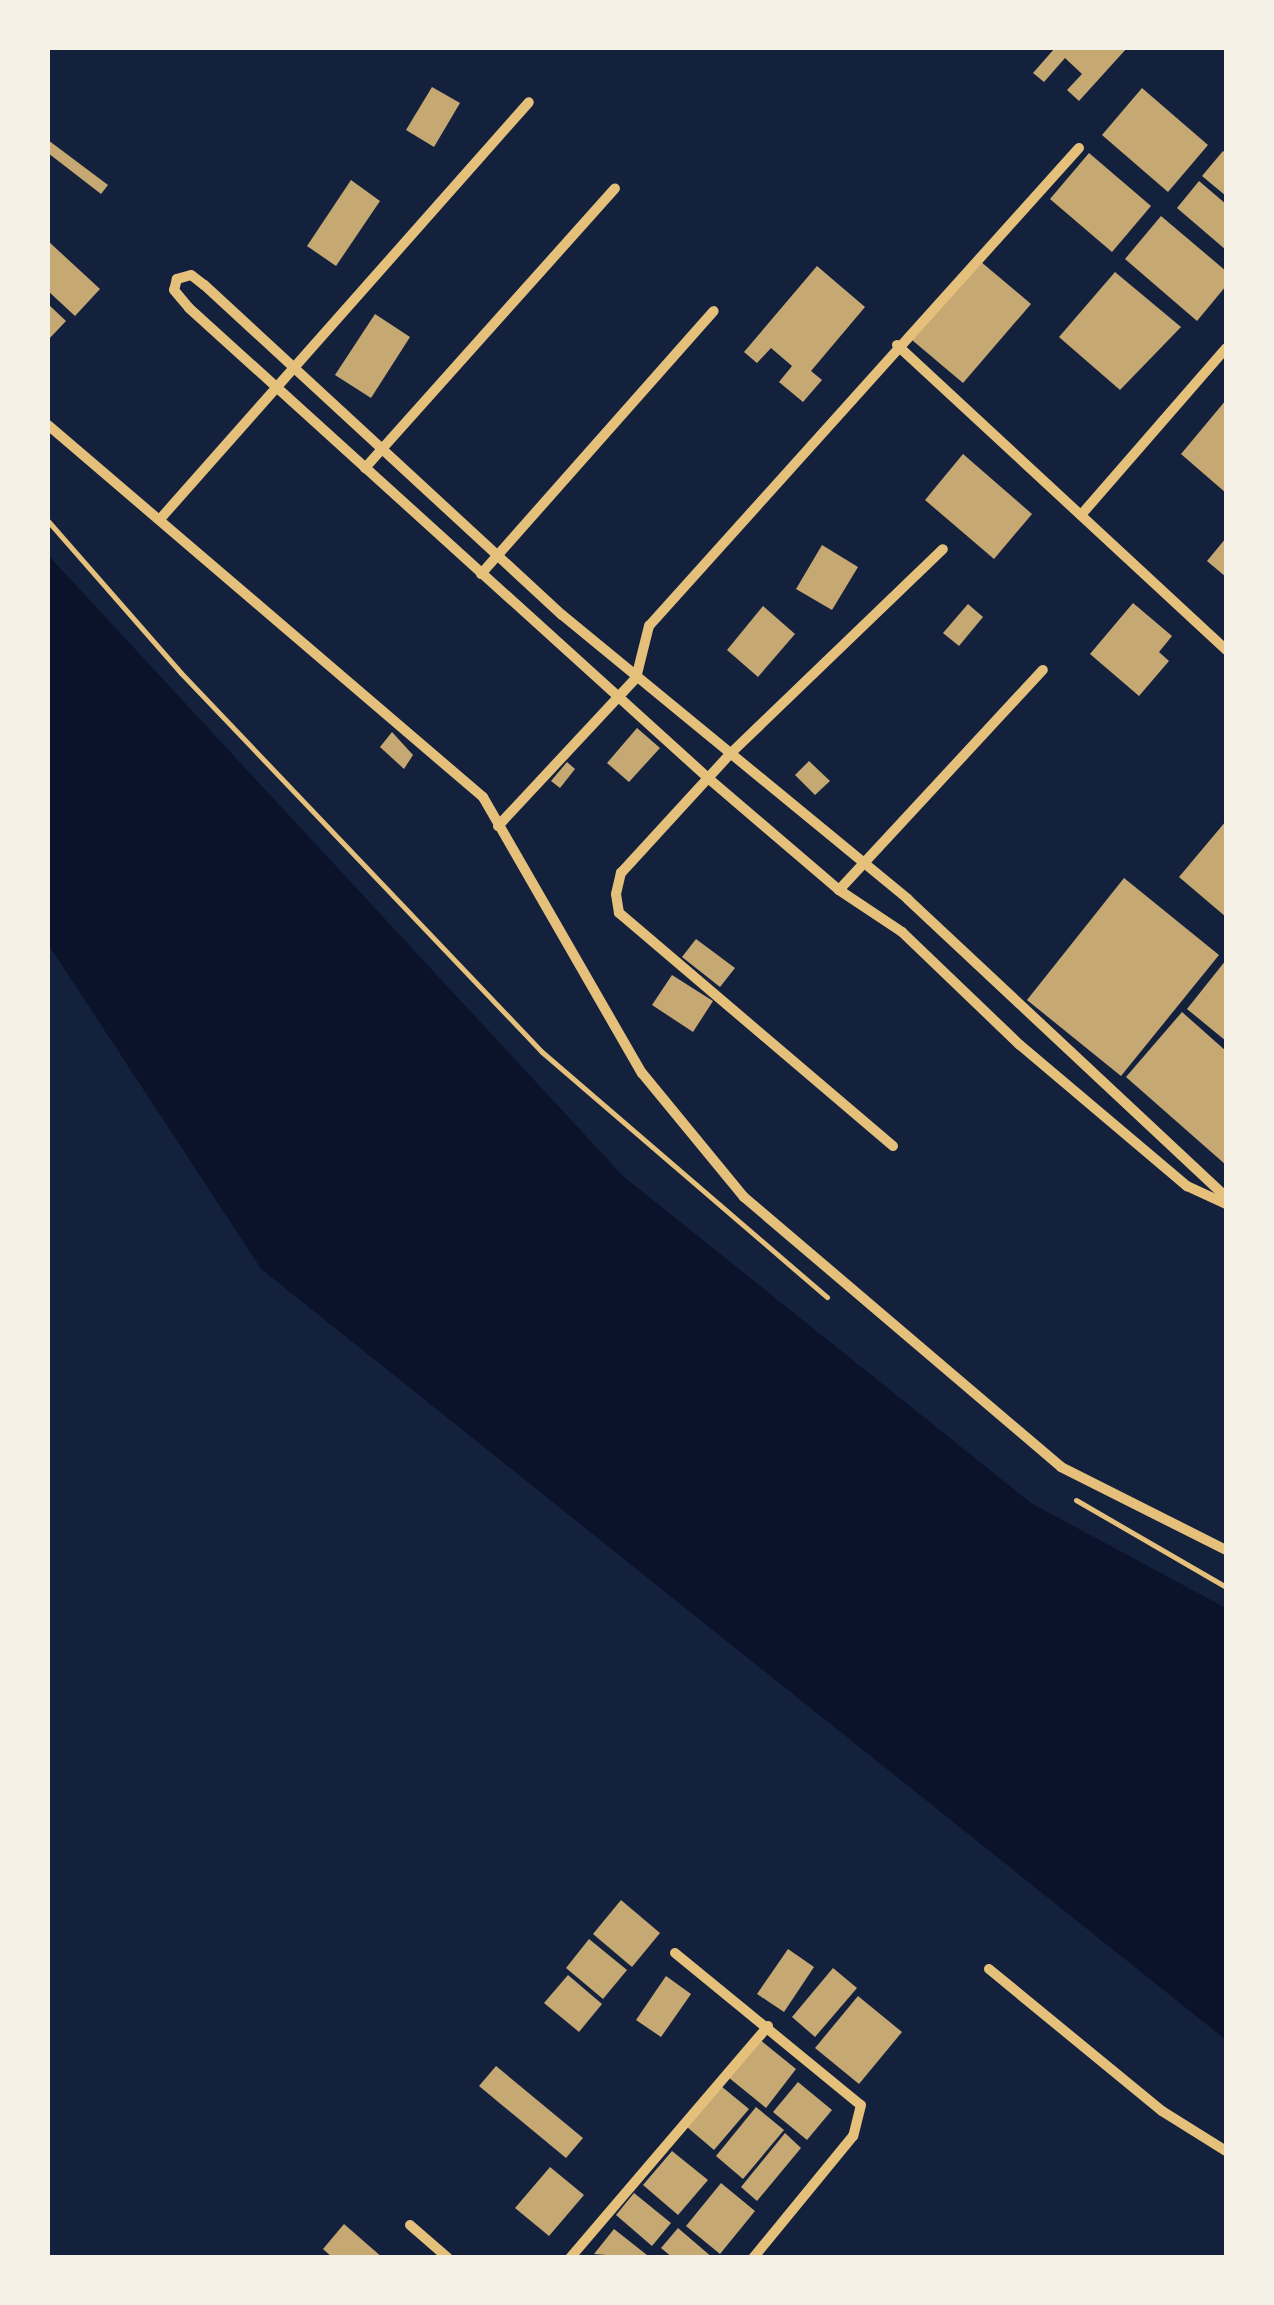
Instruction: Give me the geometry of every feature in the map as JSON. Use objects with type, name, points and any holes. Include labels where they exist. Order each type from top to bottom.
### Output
[{"type":"street","points":[[160,518],[296,371],[530,102]]},
{"type":"street","points":[[498,826],[636,678],[648,626],[897,345],[1079,148]]},
{"type":"street","points":[[365,468],[615,188]]},
{"type":"street","points":[[191,274],[381,451],[636,678],[860,861],[1226,1200],[1187,1186],[1020,1045],[902,932],[839,890],[708,778],[180,298],[177,279],[191,274]]},
{"type":"street","points":[[481,574],[714,311]]},
{"type":"street","points":[[897,345],[1226,650]]},
{"type":"street","points":[[1080,515],[1226,348]]},
{"type":"street","points":[[48,425],[483,797],[642,1073],[744,1197],[1061,1467],[1226,1550]]},
{"type":"street","points":[[893,1146],[619,913],[621,873],[731,754],[943,549]]},
{"type":"street","points":[[839,890],[860,861],[1043,670]]},
{"type":"street","points":[[1020,1045],[1039,1027]]},
{"type":"street","points":[[675,1953],[768,2026],[862,2112],[853,2136],[752,2258]]},
{"type":"street","points":[[989,1970],[1162,2110],[1226,2151]]},
{"type":"street","points":[[570,2258],[768,2026]]},
{"type":"street","points":[[410,2225],[448,2258]]},
{"type":"path","points":[[48,521],[181,672],[542,1052],[833,1302]]},
{"type":"path","points":[[1068,1494],[1226,1587]]},
{"type":"water","points":[[48,555],[623,1176],[1031,1503],[1226,1608],[1226,2040],[261,1269],[48,944]]},
{"type":"building","points":[[1055,48],[1127,48],[1079,101],[1067,90],[1082,74],[1065,58],[1044,82],[1033,73]]},
{"type":"building","points":[[432,87],[460,103],[434,147],[406,130]]},
{"type":"building","points":[[1142,88],[1208,145],[1168,192],[1102,135]]},
{"type":"building","points":[[48,140],[108,185],[101,194],[48,153]]},
{"type":"building","points":[[1223,151],[1226,153],[1226,196],[1202,176]]},
{"type":"building","points":[[1089,153],[1151,206],[1112,252],[1050,199]]},
{"type":"building","points":[[351,180],[380,201],[336,266],[307,246]]},
{"type":"building","points":[[1199,181],[1226,204],[1226,250],[1177,208]]},
{"type":"building","points":[[1161,216],[1226,271],[1226,286],[1197,321],[1125,259]]},
{"type":"building","points":[[48,241],[100,289],[75,316],[48,291]]},
{"type":"building","points":[[980,261],[1031,304],[963,383],[912,340]]},
{"type":"building","points":[[817,266],[865,307],[811,371],[822,380],[803,402],[779,382],[792,366],[771,348],[757,363],[744,352]]},
{"type":"building","points":[[1115,272],[1181,327],[1120,390],[1059,337]]},
{"type":"building","points":[[48,304],[66,321],[48,340]]},
{"type":"building","points":[[375,314],[410,337],[371,398],[335,375]]},
{"type":"building","points":[[1226,400],[1226,493],[1181,454]]},
{"type":"building","points":[[963,454],[1032,514],[994,559],[925,500]]},
{"type":"building","points":[[1226,538],[1226,577],[1207,561]]},
{"type":"building","points":[[822,545],[858,567],[832,610],[796,589]]},
{"type":"building","points":[[1133,603],[1172,636],[1159,652],[1169,661],[1139,696],[1090,654]]},
{"type":"building","points":[[968,604],[983,617],[959,646],[943,633]]},
{"type":"building","points":[[763,606],[795,634],[758,677],[727,650]]},
{"type":"building","points":[[637,728],[660,748],[629,782],[607,763]]},
{"type":"building","points":[[392,732],[413,755],[404,769],[380,747]]},
{"type":"building","points":[[809,761],[830,781],[815,795],[795,775]]},
{"type":"building","points":[[567,762],[575,769],[560,788],[551,781]]},
{"type":"building","points":[[1226,821],[1226,917],[1179,877]]},
{"type":"building","points":[[1124,878],[1219,955],[1121,1076],[1027,1000]]},
{"type":"building","points":[[696,939],[735,968],[720,987],[682,957]]},
{"type":"building","points":[[1226,960],[1226,1041],[1187,1009]]},
{"type":"building","points":[[672,975],[713,1001],[693,1032],[652,1005]]},
{"type":"building","points":[[1182,1012],[1226,1051],[1226,1165],[1126,1077]]},
{"type":"building","points":[[621,1900],[660,1933],[632,1967],[593,1934]]},
{"type":"building","points":[[589,1939],[627,1970],[603,1999],[566,1968]]},
{"type":"building","points":[[788,1949],[814,1967],[784,2012],[757,1994]]},
{"type":"building","points":[[833,1968],[857,1988],[815,2037],[792,2017]]},
{"type":"building","points":[[568,1975],[602,2004],[579,2032],[544,2003]]},
{"type":"building","points":[[666,1976],[691,1994],[661,2037],[636,2020]]},
{"type":"building","points":[[858,1996],[902,2032],[859,2084],[815,2048]]},
{"type":"building","points":[[759,2039],[796,2069],[766,2108],[728,2077]]},
{"type":"building","points":[[496,2066],[583,2138],[566,2158],[479,2086]]},
{"type":"building","points":[[798,2082],[832,2110],[807,2140],[773,2112]]},
{"type":"building","points":[[721,2086],[749,2109],[714,2150],[687,2127]]},
{"type":"building","points":[[756,2107],[784,2130],[743,2179],[716,2156]]},
{"type":"building","points":[[785,2133],[801,2148],[757,2201],[741,2187]]},
{"type":"building","points":[[672,2151],[708,2180],[678,2215],[643,2185]]},
{"type":"building","points":[[550,2167],[584,2195],[549,2236],[515,2208]]},
{"type":"building","points":[[721,2183],[755,2211],[720,2254],[686,2226]]},
{"type":"building","points":[[634,2193],[671,2223],[652,2246],[616,2215]]},
{"type":"building","points":[[344,2224],[383,2258],[333,2258],[323,2249]]},
{"type":"building","points":[[678,2228],[713,2258],[673,2258],[661,2248]]},
{"type":"building","points":[[614,2229],[647,2255],[645,2258],[594,2254]]}]
